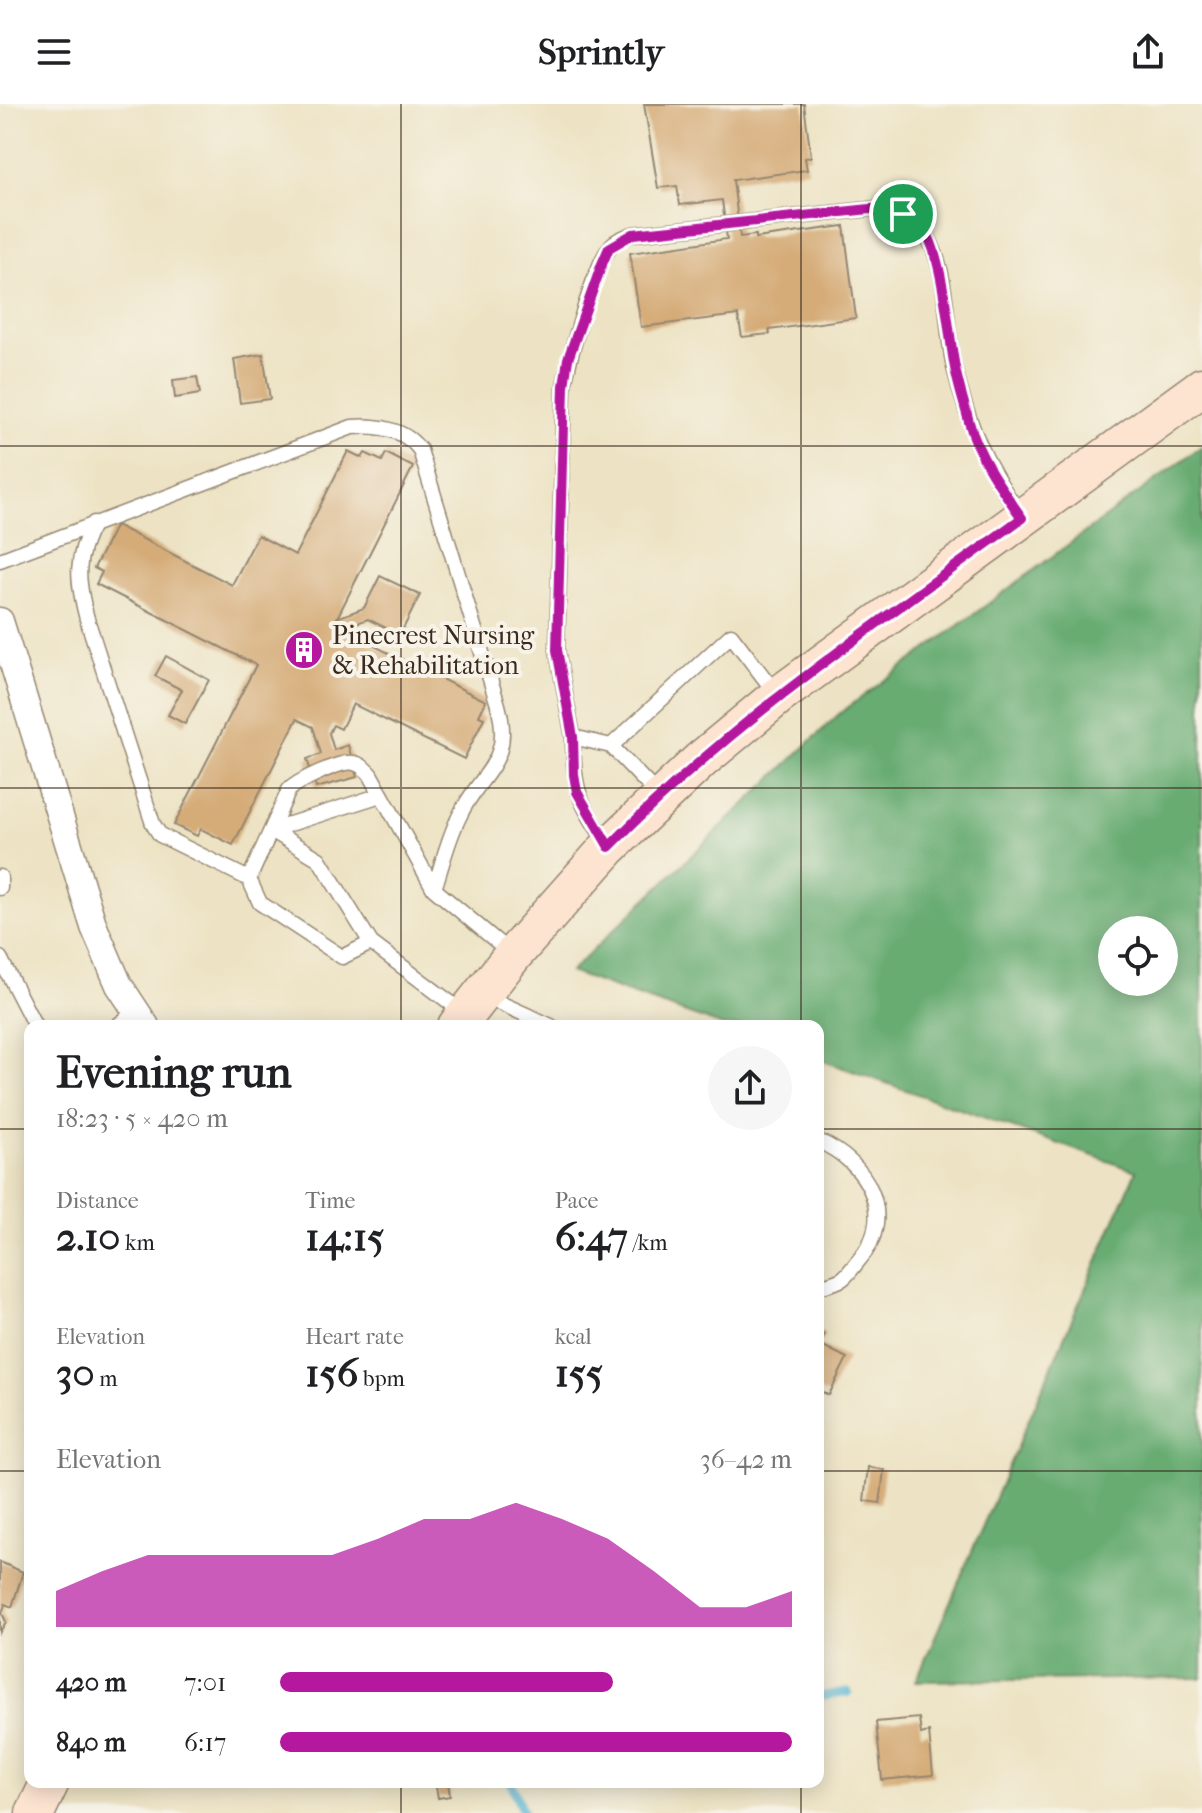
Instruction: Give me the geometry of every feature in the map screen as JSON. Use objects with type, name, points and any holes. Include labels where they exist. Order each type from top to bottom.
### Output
[{"type":"main road","points":[[468,1012],[513,955],[609,847],[701,760],[778,696],[1202,387]]},
{"type":"main road","points":[[35,1813],[47,1788]]},
{"type":"street","points":[[0,621],[94,927],[133,1020]]},
{"type":"lane","points":[[609,847],[577,792],[573,737],[557,650],[564,386],[568,359],[602,264],[609,248],[617,241],[633,234],[870,209],[890,210],[918,221],[938,264],[954,367],[970,424],[992,474],[1022,518]]},
{"type":"lane","points":[[0,560],[352,427],[395,431],[415,443],[420,450],[498,705],[503,732],[499,755],[459,816],[434,889]]},
{"type":"lane","points":[[94,523],[79,557],[79,586],[153,824],[160,835],[249,879],[260,903],[342,957],[371,943]]},
{"type":"lane","points":[[611,746],[731,635],[778,696]]},
{"type":"lane","points":[[573,737],[611,746],[660,797]]},
{"type":"lane","points":[[249,879],[289,790],[295,784],[347,762],[362,766],[434,889],[513,955]]},
{"type":"lane","points":[[271,830],[381,795]]},
{"type":"lane","points":[[271,830],[319,859],[371,943],[468,1012],[515,1020]]},
{"type":"lane","points":[[0,877],[0,888]]},
{"type":"lane","points":[[0,958],[32,1020]]},
{"type":"lane","points":[[824,1144],[837,1149],[867,1181],[879,1214],[868,1250],[843,1278],[824,1285]]},
{"type":"green space","points":[[1202,446],[1202,1678],[916,1681],[1136,1171],[824,1061],[824,1020],[706,1020],[570,972],[839,714]]},
{"type":"building","points":[[644,104],[804,104],[811,157],[805,158],[807,170],[733,180],[740,237],[756,235],[756,238],[844,226],[856,318],[769,330],[770,334],[742,337],[738,315],[641,327],[630,253],[727,239],[722,200],[680,205],[677,186],[658,188]]},
{"type":"building","points":[[263,354],[270,399],[240,403],[234,359]]},
{"type":"building","points":[[197,377],[200,394],[175,398],[173,380]]},
{"type":"building","name":"Pinecrest Nursing & Rehabilitation","points":[[348,451],[362,458],[365,453],[382,461],[386,453],[413,467],[337,618],[364,608],[380,576],[420,595],[400,635],[368,619],[340,629],[486,701],[479,716],[484,718],[464,759],[353,704],[341,729],[333,725],[329,733],[334,750],[348,745],[357,777],[316,788],[307,759],[321,754],[313,727],[297,719],[233,845],[201,829],[197,836],[174,825],[256,665],[96,584],[102,572],[94,568],[116,525],[232,585],[258,535],[295,555]]},
{"type":"building","points":[[166,656],[209,680],[185,724],[168,715],[182,690],[155,676]]},
{"type":"building","points":[[824,1346],[847,1358],[829,1395],[824,1393]]},
{"type":"building","points":[[868,1467],[884,1470],[880,1503],[864,1501]]},
{"type":"building","points":[[0,1562],[23,1572],[12,1607],[5,1604],[2,1613],[6,1622],[0,1632]]},
{"type":"building","points":[[919,1718],[921,1734],[929,1732],[933,1775],[882,1780],[876,1722]]},
{"type":"building","points":[[436,1788],[449,1788],[450,1796],[438,1798]]},
{"type":"waterway","points":[[824,1696],[848,1692]]},
{"type":"waterway","points":[[513,1788],[523,1813]]},
{"type":"place","name":"Pinecrest Nursing & Rehabilitation","points":[[304,650]]},
{"type":"route","points":[[870,209],[903,214],[918,221],[929,239],[938,264],[954,367],[970,424],[992,474],[1022,518],[778,696],[701,760],[609,847],[580,802],[577,792],[573,737],[557,650],[564,386],[568,359],[609,248],[633,234],[870,209]]}]
